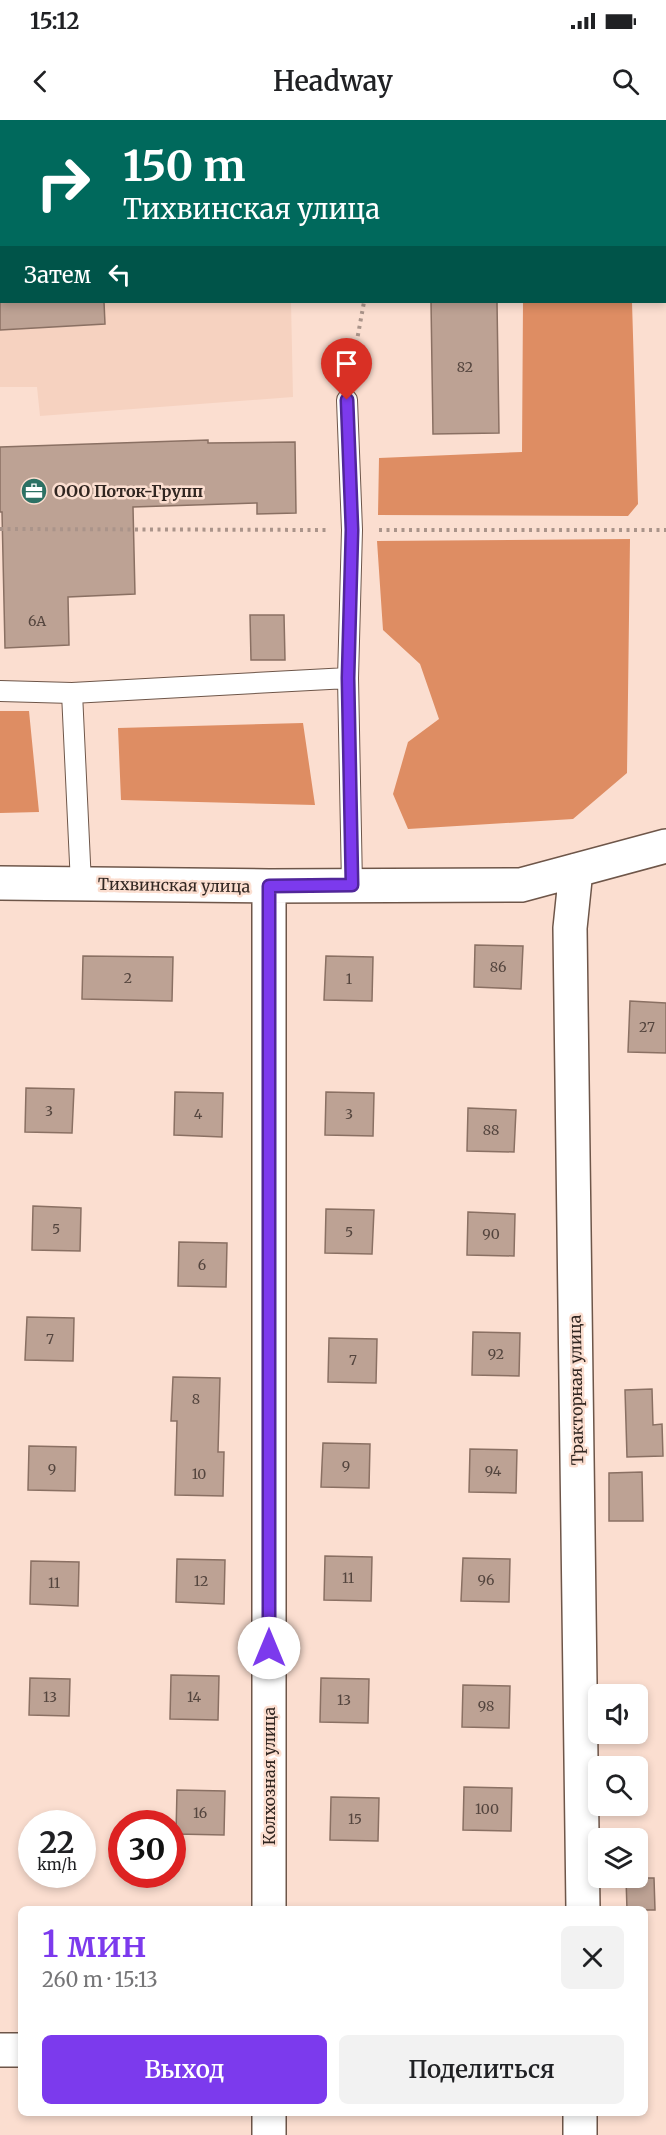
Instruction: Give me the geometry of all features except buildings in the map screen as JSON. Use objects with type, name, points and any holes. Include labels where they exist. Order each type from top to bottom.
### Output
[{"type":"street","points":[[666,120],[666,139]]},
{"type":"street","name":"Тихвинская улица","points":[[0,883],[269,886],[521,885],[666,846]]},
{"type":"street","name":"Тракторная улица","points":[[576,870],[570,928],[583,1906]]},
{"type":"street","name":"Колхозная улица","points":[[269,886],[269,1906]]},
{"type":"street","points":[[0,2050],[18,2050]]},
{"type":"street","points":[[269,2116],[269,2135]]},
{"type":"street","points":[[580,2116],[580,2135]]},
{"type":"lane","points":[[347,400],[352,530],[348,678],[352,885]]},
{"type":"lane","points":[[0,691],[72,693],[348,678]]},
{"type":"lane","points":[[72,693],[81,884]]},
{"type":"path","points":[[347,400],[364,303]]},
{"type":"shaded area","points":[[0,303],[291,303],[293,397],[40,416],[37,387],[0,387]]},
{"type":"shaded area","points":[[523,303],[632,303],[638,504],[628,516],[378,515],[379,458],[522,452]]},
{"type":"shaded area","points":[[630,539],[627,773],[573,819],[408,829],[393,794],[408,742],[439,719],[420,664],[383,630],[377,541]]},
{"type":"shaded area","points":[[0,711],[29,711],[39,812],[0,813]]},
{"type":"shaded area","points":[[303,723],[315,805],[121,800],[118,728]]},
{"type":"place","name":"ООО Поток-Групп","points":[[34,491]]},
{"type":"route","points":[[269,1648],[269,886],[352,885],[348,678],[352,530],[347,400]]}]
